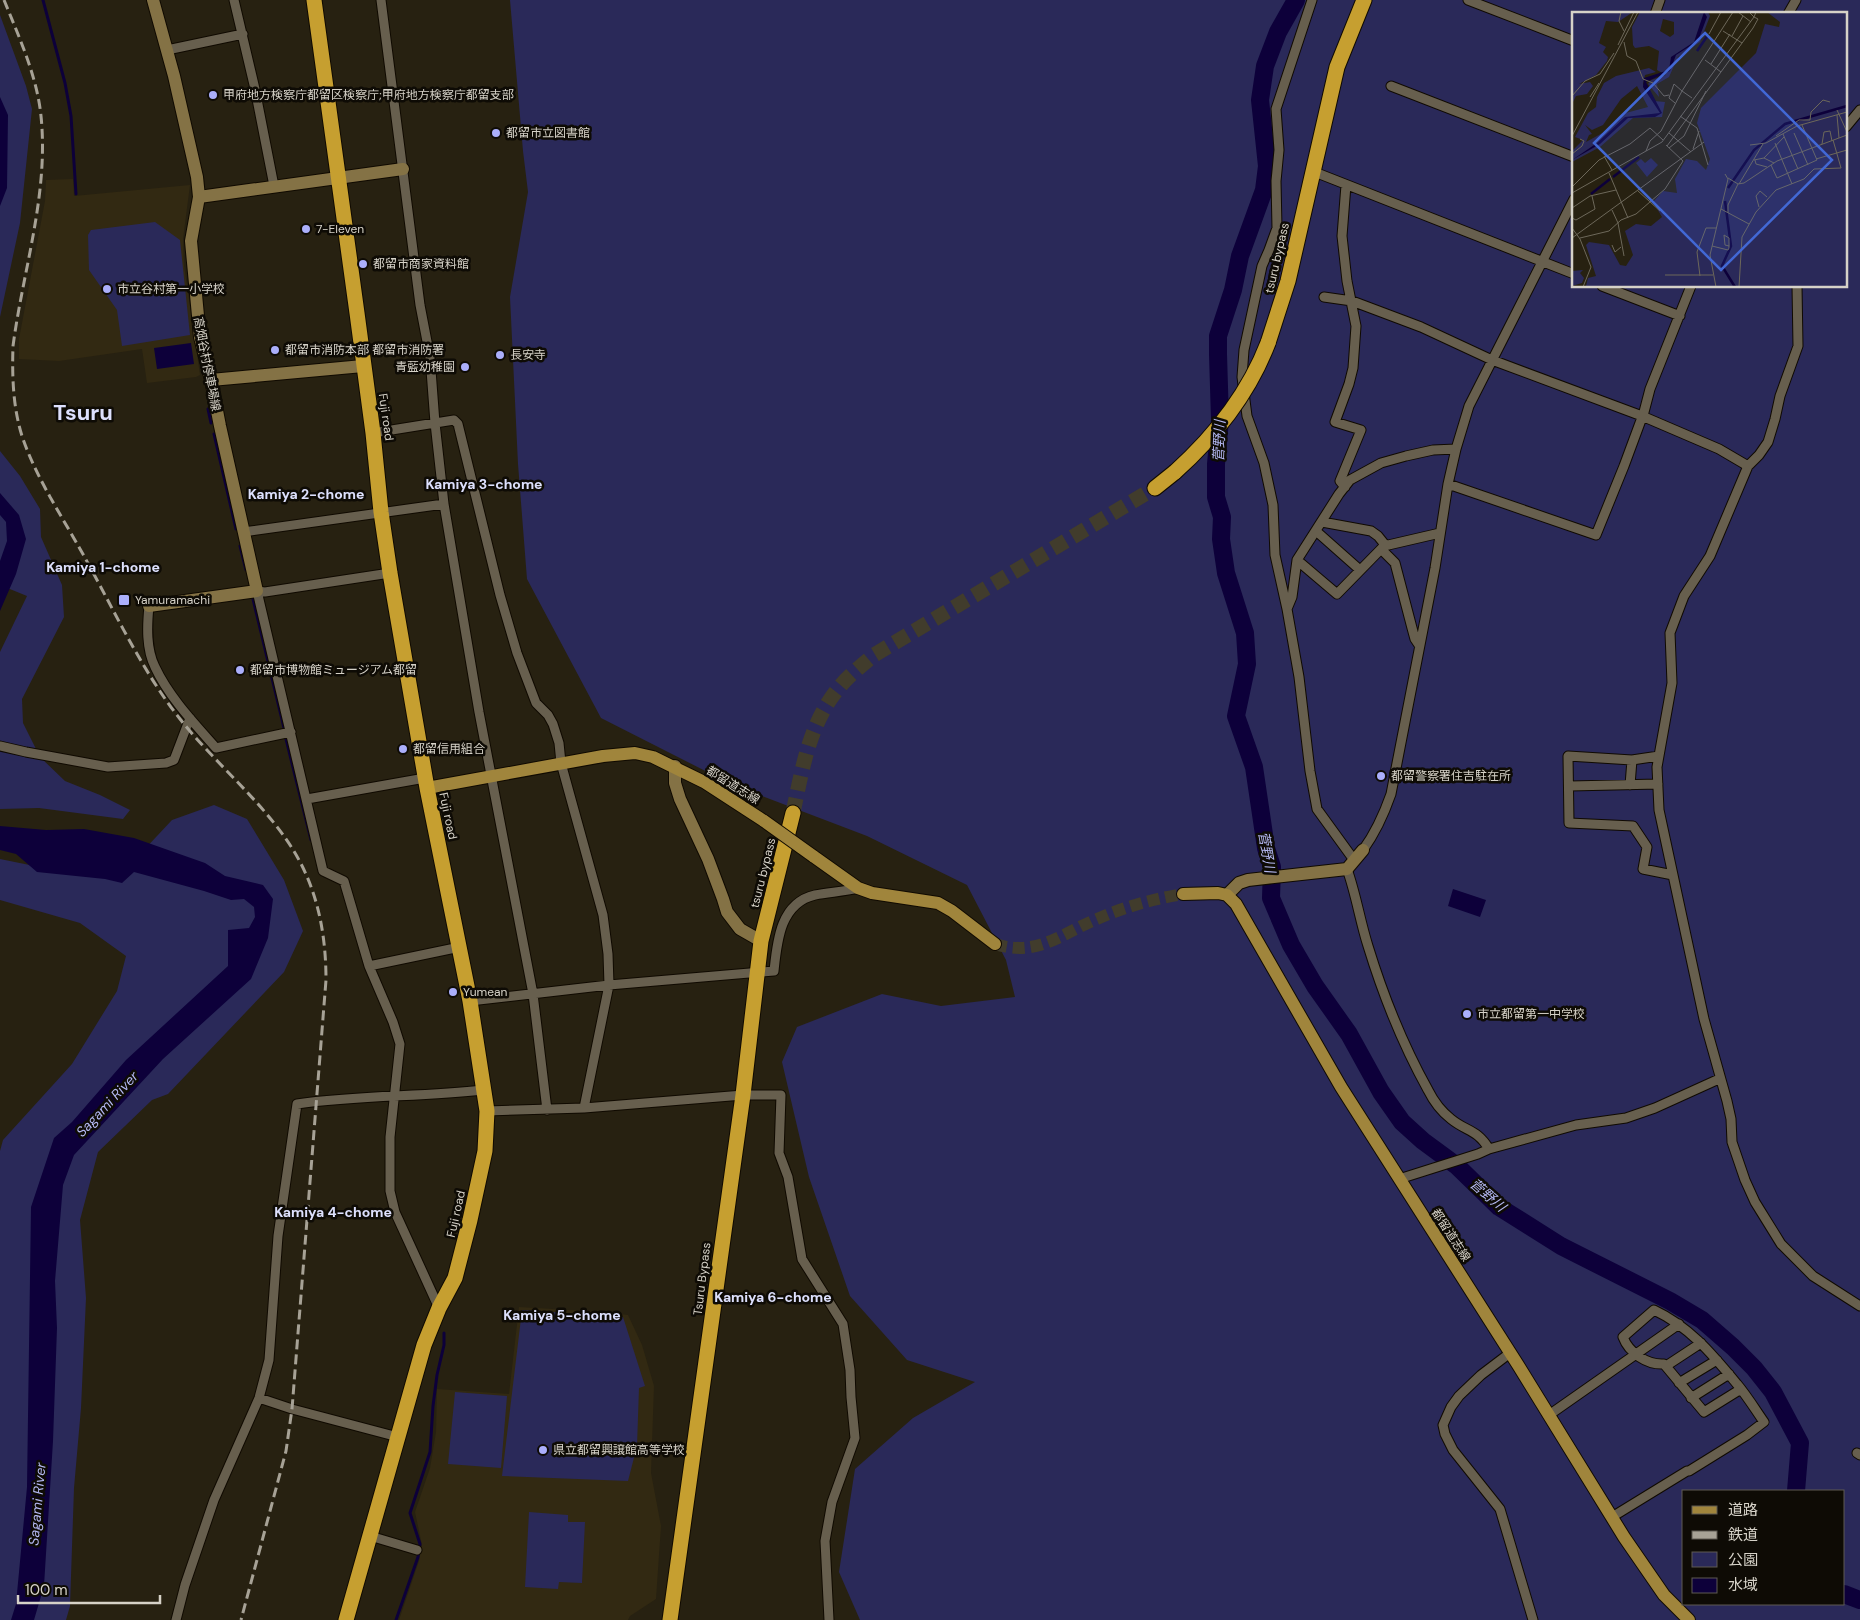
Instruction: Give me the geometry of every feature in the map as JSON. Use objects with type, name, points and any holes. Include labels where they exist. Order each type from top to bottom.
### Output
[{"type":"highway","name":"Fuji road","points":[[314,0],[373,433],[381,512],[390,573],[426,783],[470,1001],[487,1111],[485,1151],[455,1278],[439,1308],[424,1345],[346,1620]]},
{"type":"highway","name":"tsuru bypass","points":[[1155,488],[1202,446],[1238,404],[1262,360],[1288,281],[1337,67],[1364,0]]},
{"type":"highway","name":"tsuru bypass","points":[[761,941],[793,813]]},
{"type":"highway","name":"Tsuru Bypass","points":[[670,1620],[743,1095],[761,941]]},
{"type":"main road","name":"高畑谷村停車場線","points":[[153,0],[197,176],[199,197],[191,241],[200,337],[257,591]]},
{"type":"main road","points":[[199,197],[403,169]]},
{"type":"main road","points":[[211,380],[363,366]]},
{"type":"main road","points":[[149,606],[257,591]]},
{"type":"main road","name":"都留道志線","points":[[426,783],[491,776],[625,753],[644,754],[675,766],[704,782],[764,821],[858,888],[872,893],[938,903],[952,911],[995,944]]},
{"type":"main road","points":[[675,766],[675,783],[680,799],[708,859],[727,912],[740,929],[761,941]]},
{"type":"main road","points":[[1182,894],[1202,892],[1227,895],[1239,883],[1248,880],[1351,865],[1363,850]]},
{"type":"main road","name":"都留道志線","points":[[1227,895],[1236,904],[1341,1087],[1640,1561],[1664,1595],[1689,1620]]},
{"type":"street","points":[[234,0],[243,34],[274,186]]},
{"type":"street","points":[[381,0],[420,305],[430,357],[444,504],[491,776],[532,994],[547,1110]]},
{"type":"street","points":[[1312,0],[1276,109],[1279,150],[1276,181],[1277,228],[1262,266],[1244,350],[1242,377],[1247,416],[1264,463],[1273,506],[1275,555],[1299,677],[1310,770],[1317,809],[1351,865],[1377,974],[1402,1038],[1424,1083],[1443,1112],[1451,1120],[1483,1138],[1489,1149]]},
{"type":"street","points":[[1468,0],[1572,41]]},
{"type":"street","points":[[1656,12],[1660,0]]},
{"type":"street","points":[[1789,12],[1796,0]]},
{"type":"street","points":[[166,50],[243,34]]},
{"type":"street","points":[[1391,86],[1572,156]]},
{"type":"street","points":[[1848,125],[1860,110]]},
{"type":"street","points":[[1312,171],[1572,273]]},
{"type":"street","points":[[1345,486],[1340,481],[1361,430],[1335,422],[1353,368],[1356,326],[1342,236],[1346,185]]},
{"type":"street","points":[[1363,850],[1384,815],[1391,794],[1448,484],[1469,406],[1572,203]]},
{"type":"street","points":[[1607,288],[1680,316]]},
{"type":"street","points":[[1448,484],[1596,535],[1624,466],[1650,389],[1690,288]]},
{"type":"street","points":[[1797,288],[1798,346],[1780,396],[1768,442],[1748,466],[1710,556],[1684,596],[1670,633],[1672,683],[1656,767],[1659,810],[1704,1018],[1719,1079],[1727,1101],[1731,1120],[1732,1142],[1738,1162],[1755,1202],[1781,1244],[1813,1276],[1860,1306]]},
{"type":"street","points":[[1324,297],[1352,301],[1421,327],[1492,360],[1642,416],[1719,449],[1748,466]]},
{"type":"street","points":[[373,433],[454,420],[458,424],[516,653],[536,703],[554,724],[561,763],[585,844],[603,915],[608,954],[609,985],[584,1108]]},
{"type":"street","points":[[1287,609],[1292,598],[1296,560],[1350,480],[1381,463],[1433,450],[1456,449]]},
{"type":"street","points":[[243,532],[444,504]]},
{"type":"street","points":[[1322,522],[1371,531],[1378,536],[1383,547],[1395,563],[1412,628],[1419,645]]},
{"type":"street","points":[[1316,531],[1360,570]]},
{"type":"street","points":[[1296,560],[1337,594],[1383,547],[1440,533]]},
{"type":"street","points":[[390,573],[265,592],[257,591],[292,732],[323,871],[344,881],[369,966],[393,1022],[400,1044],[390,1136],[390,1191],[395,1212],[439,1308]]},
{"type":"street","points":[[149,606],[147,626],[154,667],[190,718],[216,748],[292,732]]},
{"type":"street","points":[[0,746],[108,767],[166,763],[174,760],[190,718]]},
{"type":"street","points":[[1659,756],[1632,760],[1568,756],[1570,823],[1633,826],[1647,847],[1643,869],[1673,875]]},
{"type":"street","points":[[1630,785],[1632,760]]},
{"type":"street","points":[[307,799],[426,783]]},
{"type":"street","points":[[1570,786],[1658,784]]},
{"type":"street","points":[[470,1001],[609,985],[774,971],[777,940],[781,927],[793,906],[801,900],[815,895],[858,888]]},
{"type":"street","points":[[369,966],[460,947]]},
{"type":"street","points":[[1399,1179],[1489,1149],[1576,1126],[1626,1118],[1655,1108],[1719,1079]]},
{"type":"street","points":[[176,1620],[185,1585],[214,1500],[259,1398],[269,1360],[278,1236],[297,1104],[393,1095],[455,1094],[483,1090]]},
{"type":"street","points":[[487,1111],[584,1108],[743,1095],[781,1095],[779,1153],[788,1177],[802,1259],[842,1324],[850,1370],[855,1438],[832,1502],[825,1541],[829,1620]]},
{"type":"street","points":[[1612,1517],[1747,1435],[1764,1422],[1741,1389],[1717,1360],[1701,1343],[1678,1324],[1654,1310],[1623,1337],[1625,1342],[1646,1362],[1664,1364],[1704,1412],[1741,1389]]},
{"type":"street","points":[[1549,1415],[1678,1324]]},
{"type":"street","points":[[1666,1366],[1701,1343]]},
{"type":"street","points":[[1510,1353],[1481,1375],[1459,1396],[1451,1407],[1443,1425],[1453,1450],[1500,1509],[1533,1620]]},
{"type":"street","points":[[1679,1383],[1717,1360]]},
{"type":"street","points":[[1691,1398],[1729,1374]]},
{"type":"street","points":[[259,1398],[292,1409],[398,1437]]},
{"type":"street","points":[[370,1536],[416,1550]]},
{"type":"shaded area","name":"市立谷村第一小学校","points":[[73,179],[74,196],[190,185],[183,239],[184,265],[200,375],[147,383],[142,349],[59,361],[19,359],[19,339],[45,201],[46,180]]},
{"type":"shaded area","name":"県立都留興譲館高等学校","points":[[519,1307],[628,1315],[642,1345],[654,1386],[651,1473],[661,1526],[656,1599],[630,1616],[628,1620],[399,1620],[419,1561],[422,1545],[415,1512],[430,1468],[436,1432],[437,1389],[509,1394]]},
{"type":"green space","points":[[510,0],[1860,0],[1860,1620],[860,1620],[839,1572],[855,1469],[913,1418],[975,1382],[907,1360],[850,1296],[809,1177],[782,1062],[797,1027],[882,994],[941,1006],[1015,997],[1006,960],[967,885],[867,836],[733,785],[601,718],[527,579],[518,464],[510,297],[528,192]]},
{"type":"green space","points":[[0,15],[26,86],[32,109],[20,223],[0,317]]},
{"type":"green space","points":[[155,222],[180,240],[190,335],[122,346],[117,310],[89,270],[88,235],[91,230]]},
{"type":"green space","points":[[0,451],[20,476],[40,509],[41,537],[62,585],[64,617],[22,699],[23,723],[40,757],[65,781],[130,810],[123,819],[39,808],[0,809],[0,652],[27,596],[0,585]]},
{"type":"green space","points":[[214,805],[247,819],[284,880],[303,931],[284,972],[168,1094],[152,1100],[98,1152],[80,1220],[86,1298],[81,1408],[74,1488],[70,1606],[66,1620],[0,1620],[0,1151],[3,1140],[72,1064],[117,991],[126,956],[80,923],[0,900],[0,859],[64,872],[127,868],[172,820]]},
{"type":"green space","points":[[522,1310],[623,1317],[645,1386],[639,1388],[637,1446],[628,1481],[502,1476]]},
{"type":"green space","points":[[455,1392],[507,1396],[501,1468],[448,1464]]},
{"type":"green space","points":[[529,1512],[568,1515],[568,1522],[585,1522],[582,1583],[559,1582],[558,1589],[525,1587]]},
{"type":"water","points":[[0,97],[8,115],[7,188],[0,206]]},
{"type":"water","points":[[191,343],[194,364],[157,369],[154,348]]},
{"type":"water","points":[[0,493],[19,515],[26,539],[16,574],[0,611],[0,561],[7,541],[6,522],[0,515]]},
{"type":"water","name":"Sagami River","points":[[0,826],[46,830],[84,829],[134,838],[205,863],[225,876],[263,885],[273,899],[268,938],[251,979],[163,1059],[74,1155],[63,1185],[55,1281],[57,1328],[53,1441],[44,1586],[34,1620],[11,1620],[16,1604],[27,1487],[31,1207],[54,1138],[72,1122],[126,1060],[228,966],[228,930],[249,928],[255,917],[254,907],[244,899],[231,900],[134,872],[122,883],[105,879],[37,872],[16,854],[0,850]]},
{"type":"water","points":[[1453,889],[1486,900],[1480,917],[1448,906]]},
{"type":"waterway","points":[[43,0],[65,83],[71,116],[76,194]]},
{"type":"waterway","name":"菅野川","points":[[1296,0],[1278,32],[1265,66],[1260,100],[1267,166],[1264,190],[1240,256],[1233,290],[1218,336],[1220,420],[1216,464],[1216,497],[1222,517],[1221,539],[1226,573],[1245,633],[1247,664],[1236,716],[1254,767],[1266,848],[1272,867],[1271,898],[1291,945],[1315,986],[1349,1034],[1381,1092],[1402,1122],[1423,1141],[1457,1166],[1499,1207],[1561,1246],[1670,1301],[1702,1320],[1733,1347],[1754,1368],[1773,1392],[1800,1443],[1796,1490]]},
{"type":"waterway","points":[[208,409],[211,423]]},
{"type":"waterway","points":[[214,434],[236,529]]},
{"type":"waterway","points":[[240,546],[246,570]]},
{"type":"waterway","points":[[253,599],[284,728]]},
{"type":"waterway","points":[[286,739],[311,840]]},
{"type":"waterway","points":[[396,1620],[418,1557],[420,1544],[410,1513],[430,1452],[433,1406],[437,1375],[444,1345],[444,1333]]},
{"type":"waterway","name":"菅野川","points":[[1845,1594],[1860,1600]]},
{"type":"tunnel","points":[[793,813],[813,733],[827,704],[854,672],[874,655],[1155,488]]},
{"type":"tunnel","points":[[995,944],[1023,948],[1036,946],[1118,911],[1150,901],[1183,894]]},
{"type":"railway","points":[[4,0],[27,57],[36,86],[43,145],[34,232],[13,346],[14,392],[22,436],[42,482],[153,681],[194,736],[274,822],[299,860],[312,888],[323,933],[326,980],[292,1409],[286,1451],[241,1620]]},
{"type":"place","name":"甲府地方検察庁都留区検察庁;甲府地方検察庁都留支部","points":[[213,95]]},
{"type":"place","name":"都留市立図書館","points":[[496,133]]},
{"type":"place","name":"7-Eleven","points":[[306,229]]},
{"type":"place","name":"都留市商家資料館","points":[[363,264]]},
{"type":"place","name":"市立谷村第一小学校","points":[[107,289]]},
{"type":"place","name":"都留市消防本部 都留市消防署","points":[[275,350]]},
{"type":"place","name":"長安寺","points":[[500,355]]},
{"type":"place","name":"青藍幼稚園","points":[[465,367]]},
{"type":"place","name":"Yamuramachi","points":[[124,600]]},
{"type":"place","name":"都留市博物館ミュージアム都留","points":[[240,670]]},
{"type":"place","name":"都留信用組合","points":[[403,749]]},
{"type":"place","name":"都留警察署住吉駐在所","points":[[1381,776]]},
{"type":"place","name":"Yumean","points":[[453,992]]},
{"type":"place","name":"市立都留第一中学校","points":[[1467,1014]]},
{"type":"place","name":"県立都留興譲館高等学校","points":[[543,1450]]},
{"type":"district","name":"Tsuru","points":[[83,412]]},
{"type":"district","name":"Kamiya 3-chome","points":[[484,484]]},
{"type":"district","name":"Kamiya 2-chome","points":[[306,494]]},
{"type":"district","name":"Kamiya 1-chome","points":[[103,567]]},
{"type":"district","name":"Kamiya 4-chome","points":[[333,1212]]},
{"type":"district","name":"Kamiya 6-chome","points":[[773,1297]]},
{"type":"district","name":"Kamiya 5-chome","points":[[562,1315]]}]
